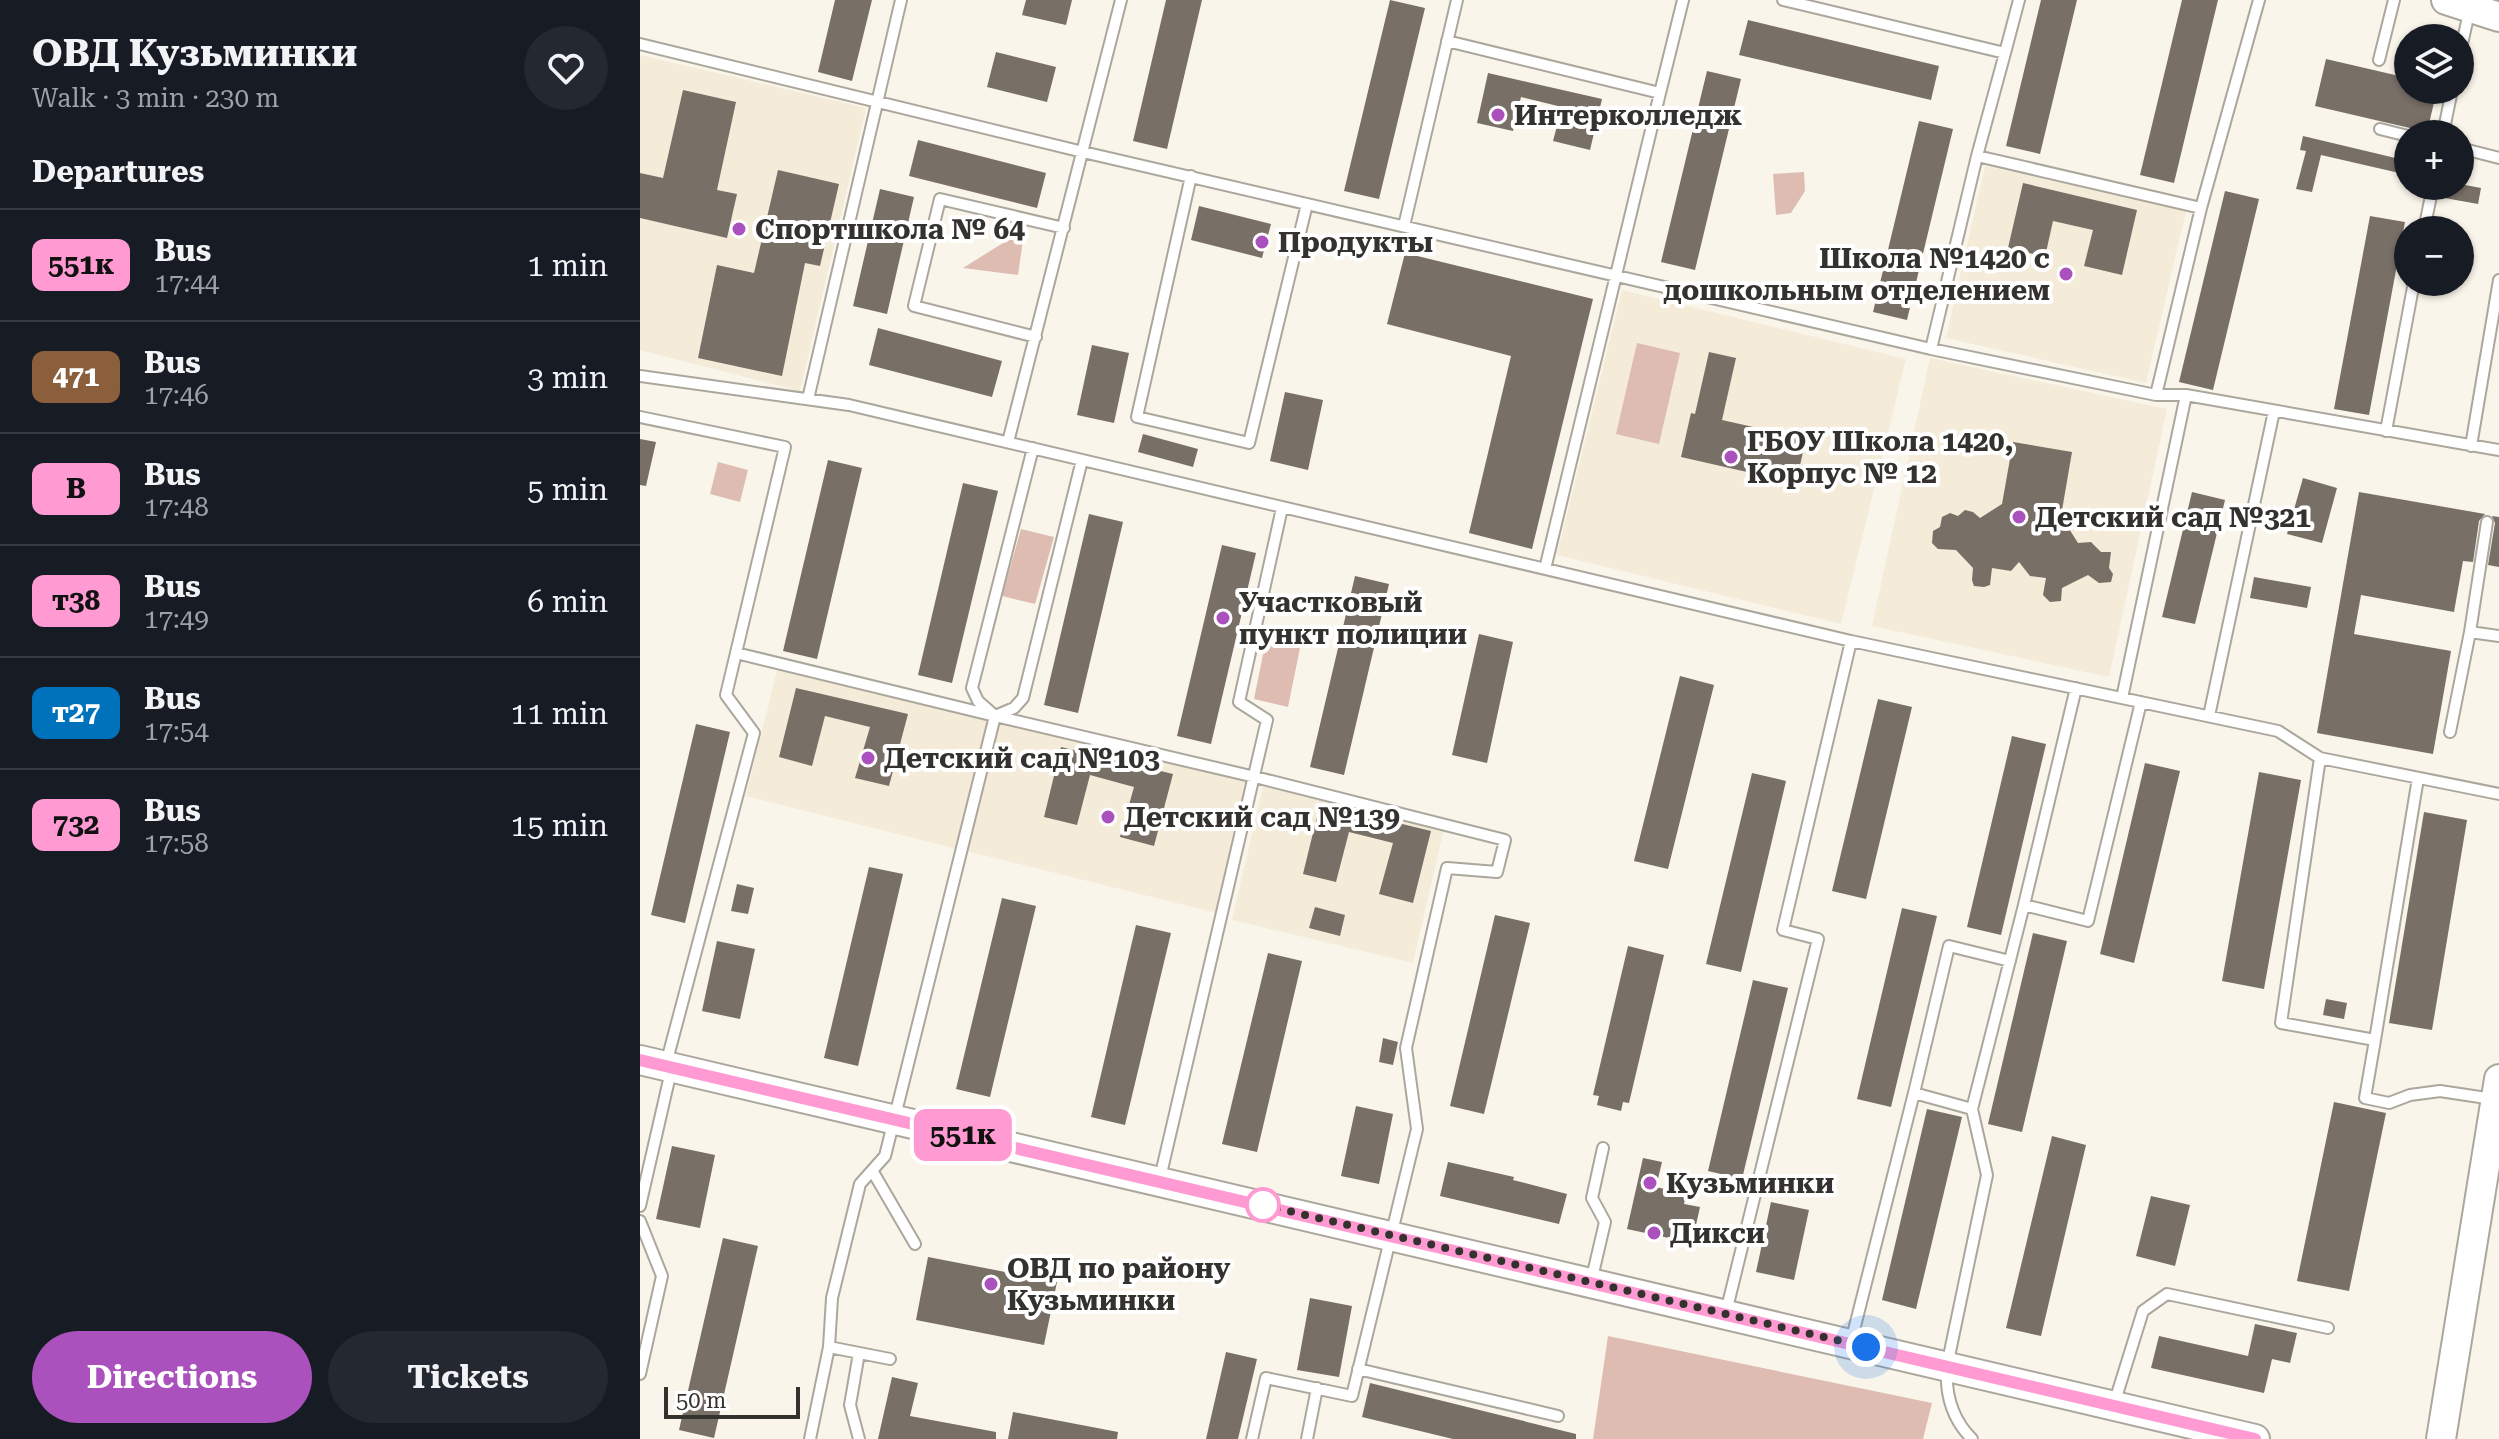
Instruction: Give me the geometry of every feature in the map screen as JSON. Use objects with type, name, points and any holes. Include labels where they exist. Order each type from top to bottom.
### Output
[{"type":"main road","points":[[2458,3],[2499,17]]},
{"type":"main road","points":[[659,1064],[2114,1406],[2170,1428],[2255,1439]]},
{"type":"main road","points":[[2441,1439],[2496,1105]]},
{"type":"lane","points":[[808,399],[901,0]]},
{"type":"lane","points":[[1008,442],[1121,0]]},
{"type":"lane","points":[[1404,226],[1457,0]]},
{"type":"lane","points":[[1545,569],[1683,0]]},
{"type":"lane","points":[[1783,0],[2005,53]]},
{"type":"lane","points":[[1931,349],[1977,156],[2019,0]]},
{"type":"lane","points":[[2156,395],[2201,208],[2259,0]]},
{"type":"lane","points":[[2379,60],[2394,0]]},
{"type":"lane","points":[[2458,3],[2459,24]]},
{"type":"lane","points":[[1447,41],[1660,93]]},
{"type":"lane","points":[[640,44],[1083,152],[1931,349],[2156,395],[2186,395],[2499,450]]},
{"type":"lane","points":[[2380,129],[2394,132]]},
{"type":"lane","points":[[2474,152],[2499,158]]},
{"type":"lane","points":[[1977,156],[2201,208]]},
{"type":"lane","points":[[1191,176],[1137,417],[1249,443],[1307,204]]},
{"type":"lane","points":[[1036,337],[914,306],[940,199],[1064,228]]},
{"type":"lane","points":[[2471,446],[2499,280]]},
{"type":"lane","points":[[2386,431],[2411,296]]},
{"type":"lane","points":[[640,376],[849,405],[1851,641],[2278,731],[2320,758],[2499,794]]},
{"type":"lane","points":[[2122,698],[2186,395]]},
{"type":"lane","points":[[2209,716],[2274,411]]},
{"type":"lane","points":[[640,417],[785,447],[726,695],[754,733],[659,1064],[640,1206]]},
{"type":"lane","points":[[995,716],[978,701],[972,688],[1033,448]]},
{"type":"lane","points":[[995,716],[1014,708],[1023,698],[1082,460]]},
{"type":"lane","points":[[1159,1180],[1267,720],[1239,702],[1282,508]]},
{"type":"lane","points":[[2450,732],[2487,522]]},
{"type":"lane","points":[[2470,632],[2499,636]]},
{"type":"lane","points":[[1725,1315],[1818,939],[1783,930],[1851,641]]},
{"type":"lane","points":[[736,653],[1505,840],[1497,872],[1447,868],[1406,1048],[1417,1129],[1352,1396],[1266,1378],[1252,1439]]},
{"type":"lane","points":[[1972,1439],[1961,1428],[1952,1411],[1946,1382],[1987,1175],[1972,1109],[2076,688]]},
{"type":"lane","points":[[2024,905],[2088,921],[2141,702]]},
{"type":"lane","points":[[810,1439],[829,1347],[832,1298],[860,1184],[885,1156],[896,1119],[995,716]]},
{"type":"lane","points":[[2320,758],[2281,1023],[2375,1040]]},
{"type":"lane","points":[[2418,778],[2365,1098],[2389,1103],[2410,1095],[2440,1091],[2496,1105]]},
{"type":"lane","points":[[1850,1344],[1949,946],[2010,961]]},
{"type":"lane","points":[[1914,1093],[1972,1109]]},
{"type":"lane","points":[[1591,1284],[1605,1222],[1592,1198],[1603,1148]]},
{"type":"lane","points":[[873,1172],[915,1244]]},
{"type":"lane","points":[[640,1221],[662,1276],[640,1374]]},
{"type":"lane","points":[[2114,1406],[2143,1311],[2167,1294],[2328,1328]]},
{"type":"lane","points":[[829,1347],[890,1359]]},
{"type":"lane","points":[[859,1353],[850,1405],[859,1439]]},
{"type":"lane","points":[[1358,1369],[1558,1416]]},
{"type":"lane","points":[[1307,1439],[1317,1388]]},
{"type":"shaded area","name":"Спортшкола № 64","points":[[640,55],[866,108],[800,391],[640,350]]},
{"type":"shaded area","name":"Школа №1420 с дошкольным отделением","points":[[1985,166],[2186,211],[2146,383],[1946,338]]},
{"type":"shaded area","points":[[1804,172],[1805,191],[1791,213],[1776,215],[1773,174]]},
{"type":"shaded area","points":[[1011,238],[1023,240],[1018,275],[963,268]]},
{"type":"shaded area","name":"ГБОУ Школа 1420, Корпус № 12","points":[[1622,290],[1906,359],[1841,624],[1557,555]]},
{"type":"shaded area","points":[[1637,343],[1680,353],[1659,444],[1616,434]]},
{"type":"shaded area","name":"Детский сад №321","points":[[1930,358],[2167,409],[2109,677],[1872,626]]},
{"type":"shaded area","points":[[718,462],[748,470],[740,502],[710,494]]},
{"type":"shaded area","points":[[1021,529],[1054,537],[1035,604],[1002,596]]},
{"type":"shaded area","points":[[1268,630],[1302,638],[1288,707],[1254,699]]},
{"type":"shaded area","name":"Детский сад №103","points":[[778,666],[990,719],[957,849],[746,796]]},
{"type":"shaded area","name":"Детский сад №139","points":[[998,721],[1249,782],[1217,913],[966,851]]},
{"type":"shaded area","points":[[1263,787],[1444,829],[1413,963],[1232,920]]},
{"type":"shaded area","points":[[1608,1336],[1932,1403],[1923,1439],[1593,1439]]},
{"type":"building","points":[[835,0],[872,0],[852,81],[818,72]]},
{"type":"building","points":[[1026,0],[1072,0],[1066,25],[1022,15]]},
{"type":"building","points":[[1166,0],[1202,0],[1167,149],[1133,141]]},
{"type":"building","points":[[1390,0],[1425,8],[1379,199],[1344,191]]},
{"type":"building","points":[[2041,0],[2077,0],[2040,154],[2006,146]]},
{"type":"building","points":[[2182,0],[2218,0],[2174,183],[2140,175]]},
{"type":"building","points":[[1748,20],[1939,66],[1931,100],[1739,55]]},
{"type":"building","points":[[996,52],[1056,67],[1047,102],[987,87]]},
{"type":"building","points":[[2326,59],[2394,75],[2394,104],[2434,104],[2430,120],[2394,120],[2394,124],[2315,106]]},
{"type":"building","points":[[1707,71],[1741,79],[1695,270],[1661,262]]},
{"type":"building","name":"Интерколледж","points":[[1488,73],[1602,99],[1590,150],[1553,141],[1562,107],[1521,97],[1513,131],[1477,123]]},
{"type":"building","points":[[683,90],[736,102],[717,190],[737,194],[727,238],[640,218],[640,173],[663,178]]},
{"type":"building","points":[[1919,121],[1953,129],[1907,320],[1873,312]]},
{"type":"building","points":[[2303,136],[2394,158],[2394,172],[2321,155],[2312,192],[2296,189],[2306,151],[2300,150]]},
{"type":"building","points":[[918,140],[1046,173],[1037,208],[909,176]]},
{"type":"building","points":[[778,170],[839,184],[820,266],[805,263],[782,376],[698,358],[717,265],[754,273]]},
{"type":"building","points":[[2023,183],[2137,210],[2122,275],[2084,266],[2093,230],[2053,221],[2045,257],[2008,248]]},
{"type":"building","points":[[2474,187],[2481,188],[2478,204],[2456,200],[2474,200]]},
{"type":"building","points":[[880,189],[914,197],[887,314],[853,306]]},
{"type":"building","points":[[2225,191],[2259,199],[2213,390],[2179,382]]},
{"type":"building","points":[[1199,206],[1271,224],[1262,258],[1191,240]]},
{"type":"building","points":[[2370,216],[2394,220],[2394,281],[2369,415],[2334,409]]},
{"type":"building","points":[[1405,253],[1593,299],[1532,549],[1469,533],[1511,356],[1387,324]]},
{"type":"building","points":[[878,328],[1002,361],[992,397],[869,365]]},
{"type":"building","points":[[1092,345],[1129,353],[1114,423],[1077,415]]},
{"type":"building","points":[[1709,352],[1736,358],[1722,420],[1806,439],[1796,483],[1681,457],[1691,413],[1695,414]]},
{"type":"building","points":[[1285,392],[1323,400],[1308,470],[1270,461]]},
{"type":"building","points":[[1143,434],[1198,449],[1193,467],[1138,452]]},
{"type":"building","points":[[640,439],[656,442],[646,486],[640,485]]},
{"type":"building","points":[[2013,442],[2072,452],[2061,516],[2078,543],[2091,542],[2101,552],[2111,552],[2111,582],[2099,583],[2088,575],[2062,588],[2061,601],[2050,602],[2043,595],[2046,578],[2030,576],[2019,562],[2011,571],[1992,568],[1990,585],[1974,586],[1973,568],[1956,550],[1938,549],[1932,543],[1933,531],[1940,527],[1942,517],[1950,513],[1958,516],[1965,510],[1980,518],[2002,504]]},
{"type":"building","points":[[828,460],[862,468],[817,659],[783,651]]},
{"type":"building","points":[[2303,478],[2337,488],[2322,543],[2287,534]]},
{"type":"building","points":[[963,483],[998,491],[952,683],[918,675]]},
{"type":"building","points":[[2192,492],[2225,500],[2195,624],[2162,617]]},
{"type":"building","points":[[2359,492],[2485,514],[2479,521],[2473,562],[2463,561],[2454,612],[2361,595],[2354,634],[2451,651],[2433,754],[2317,733]]},
{"type":"building","points":[[1089,514],[1123,522],[1078,713],[1044,705]]},
{"type":"building","points":[[2492,516],[2499,517],[2499,567],[2488,565],[2495,523]]},
{"type":"building","points":[[1222,545],[1256,553],[1211,744],[1177,736]]},
{"type":"building","points":[[1355,576],[1389,584],[1344,775],[1310,767]]},
{"type":"building","points":[[2254,577],[2311,587],[2307,608],[2250,598]]},
{"type":"building","points":[[1479,634],[1513,642],[1487,763],[1452,755]]},
{"type":"building","points":[[1680,676],[1714,685],[1668,869],[1634,861]]},
{"type":"building","points":[[796,688],[908,714],[889,786],[855,778],[870,727],[825,716],[812,766],[779,757]]},
{"type":"building","points":[[1878,699],[1912,707],[1866,899],[1832,891]]},
{"type":"building","points":[[696,724],[730,732],[685,923],[651,915]]},
{"type":"building","points":[[2012,736],[2046,744],[2001,935],[1967,927]]},
{"type":"building","points":[[1061,747],[1173,774],[1154,846],[1120,837],[1134,787],[1090,775],[1077,825],[1044,817]]},
{"type":"building","points":[[2145,763],[2180,771],[2134,963],[2100,954]]},
{"type":"building","points":[[2259,772],[2301,780],[2264,989],[2222,981]]},
{"type":"building","points":[[1752,773],[1786,781],[1741,972],[1706,964]]},
{"type":"building","points":[[1320,804],[1431,831],[1413,903],[1379,894],[1393,843],[1349,832],[1336,882],[1303,874]]},
{"type":"building","points":[[2424,812],[2467,820],[2432,1030],[2389,1023]]},
{"type":"building","points":[[869,867],[903,874],[858,1066],[824,1058]]},
{"type":"building","points":[[737,884],[754,888],[748,914],[731,911]]},
{"type":"building","points":[[1002,898],[1036,906],[990,1097],[956,1089]]},
{"type":"building","points":[[1315,907],[1345,915],[1340,936],[1309,928]]},
{"type":"building","points":[[1902,908],[1937,916],[1891,1107],[1857,1099]]},
{"type":"building","points":[[1495,915],[1530,923],[1484,1114],[1450,1106]]},
{"type":"building","points":[[1136,925],[1171,933],[1125,1125],[1091,1117]]},
{"type":"building","points":[[2033,933],[2067,941],[2022,1132],[1988,1124]]},
{"type":"building","points":[[717,941],[755,949],[740,1019],[702,1011]]},
{"type":"building","points":[[1628,946],[1664,955],[1629,1103],[1623,1102],[1621,1111],[1597,1105],[1599,1096],[1593,1095]]},
{"type":"building","points":[[1268,953],[1302,961],[1257,1152],[1222,1144]]},
{"type":"building","points":[[1753,980],[1788,988],[1742,1179],[1708,1171]]},
{"type":"building","points":[[2326,999],[2347,1003],[2344,1019],[2323,1015]]},
{"type":"building","points":[[1383,1038],[1398,1042],[1393,1065],[1379,1062]]},
{"type":"building","points":[[2334,1102],[2386,1113],[2349,1291],[2297,1281]]},
{"type":"building","points":[[1356,1106],[1393,1114],[1379,1184],[1341,1176]]},
{"type":"building","points":[[1927,1109],[1962,1117],[1916,1309],[1882,1300]]},
{"type":"building","points":[[2052,1136],[2086,1145],[2041,1336],[2006,1328]]},
{"type":"building","points":[[672,1146],[715,1155],[700,1228],[656,1219]]},
{"type":"building","points":[[1643,1158],[1662,1162],[1656,1187],[1686,1194],[1684,1204],[1700,1207],[1692,1243],[1627,1229]]},
{"type":"building","points":[[1448,1162],[1514,1177],[1513,1180],[1567,1194],[1559,1224],[1440,1196]]},
{"type":"building","points":[[2151,1196],[2190,1205],[2175,1266],[2136,1256]]},
{"type":"building","points":[[1771,1202],[1809,1210],[1794,1280],[1756,1272]]},
{"type":"building","points":[[723,1238],[758,1246],[714,1438],[679,1430]]},
{"type":"building","points":[[928,1257],[1057,1282],[1044,1345],[916,1320]]},
{"type":"building","points":[[1310,1298],[1352,1306],[1339,1377],[1297,1370]]},
{"type":"building","points":[[2255,1324],[2297,1333],[2290,1363],[2272,1359],[2264,1393],[2151,1368],[2159,1336],[2248,1356]]},
{"type":"building","points":[[1226,1352],[1257,1359],[1238,1439],[1206,1439]]},
{"type":"building","points":[[892,1377],[918,1383],[910,1416],[996,1432],[996,1439],[878,1439]]},
{"type":"building","points":[[1370,1383],[1576,1434],[1576,1439],[1453,1439],[1362,1417]]},
{"type":"building","points":[[1013,1412],[1118,1432],[1117,1439],[1008,1439]]},
{"type":"bus line","name":"551к","points":[[640,1060],[2255,1439]]},
{"type":"place","name":"Интерколледж","points":[[1498,115]]},
{"type":"place","name":"Спортшкола № 64","points":[[739,229]]},
{"type":"place","name":"Продукты","points":[[1262,242]]},
{"type":"place","name":"Школа №1420 с дошкольным отделением","points":[[2066,274]]},
{"type":"place","name":"ГБОУ Школа 1420, Корпус № 12","points":[[1731,457]]},
{"type":"place","name":"Детский сад №321","points":[[2019,517]]},
{"type":"place","name":"Участковый пункт полиции","points":[[1223,618]]},
{"type":"place","name":"Детский сад №103","points":[[868,758]]},
{"type":"place","name":"Детский сад №139","points":[[1108,817]]},
{"type":"place","name":"Кузьминки","points":[[1650,1183]]},
{"type":"place","name":"Дикси","points":[[1654,1233]]},
{"type":"place","name":"ОВД по району Кузьминки","points":[[991,1284]]},
{"type":"route","points":[[1263,1205],[1866,1347]]}]
